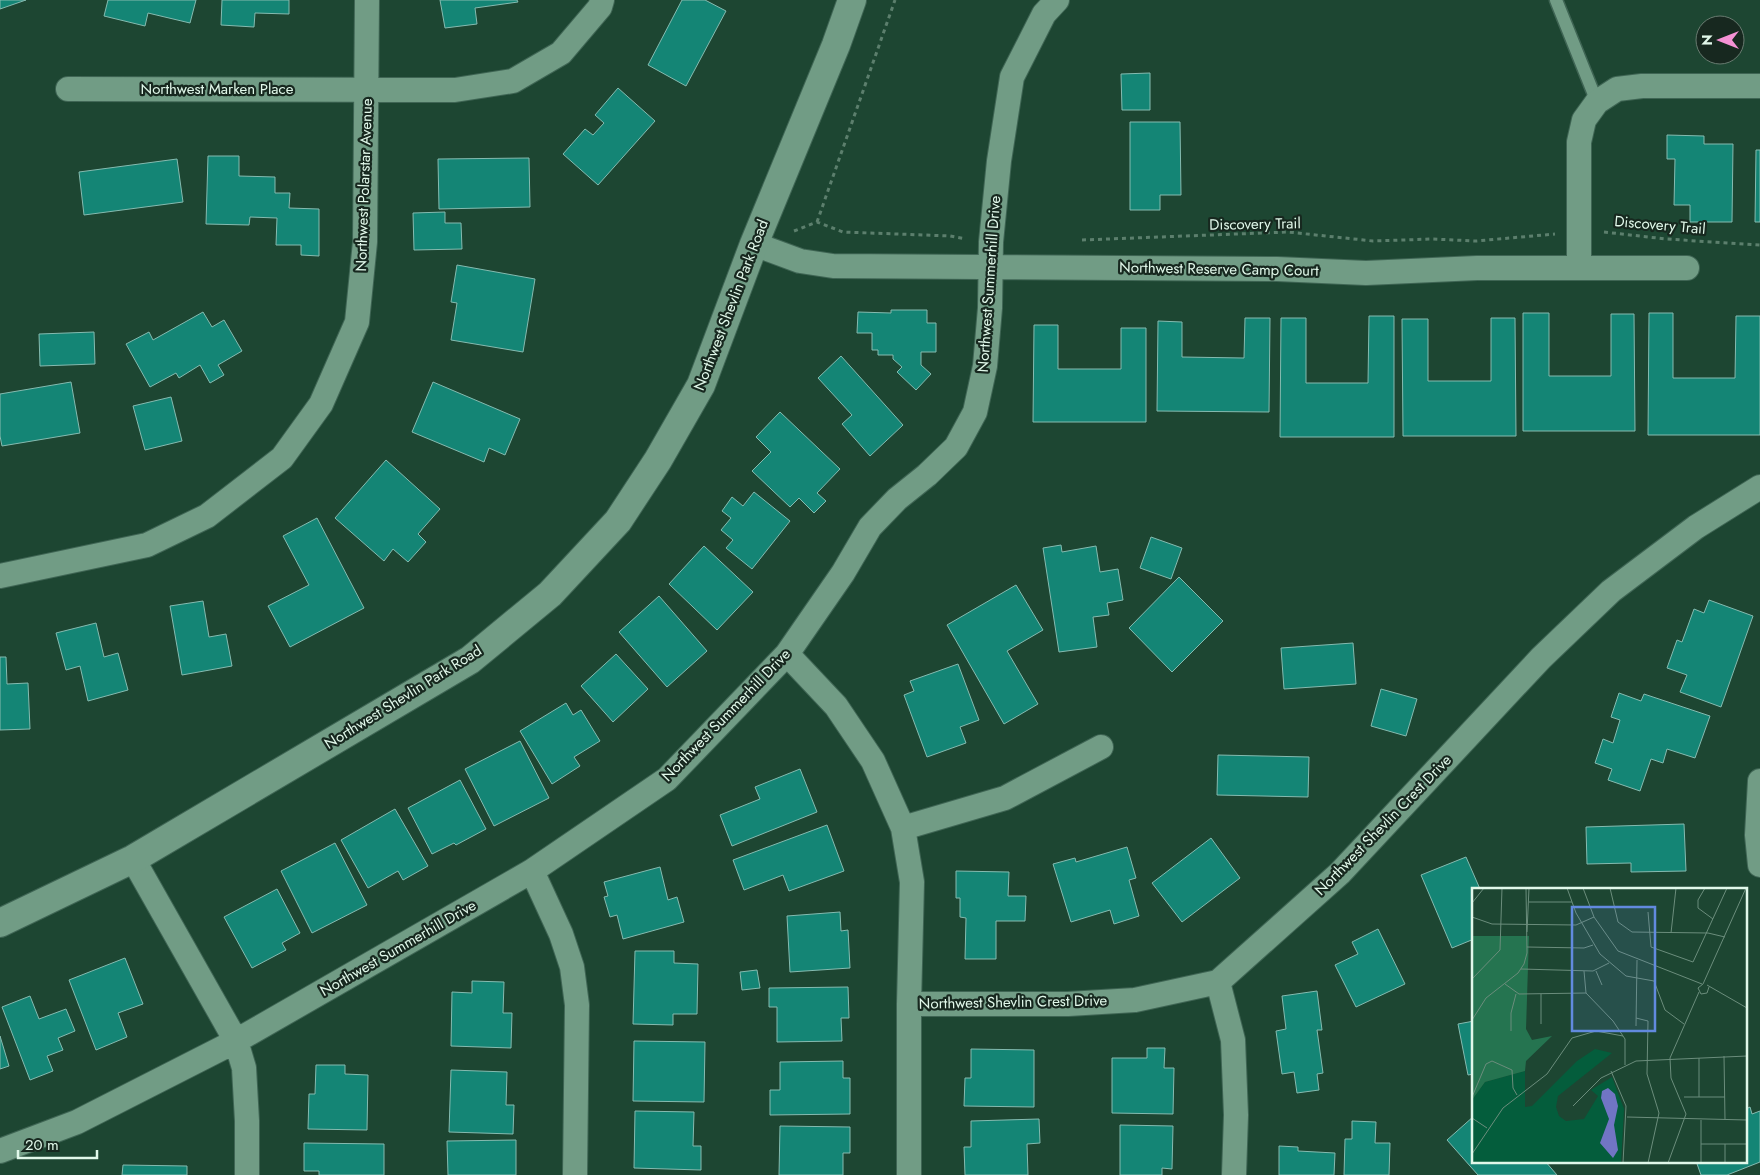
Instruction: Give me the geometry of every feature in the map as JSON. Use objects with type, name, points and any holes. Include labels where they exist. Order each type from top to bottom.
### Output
[{"type":"street","name":"Northwest Polarstar Avenue","points":[[0,576],[147,545],[207,516],[282,458],[321,404],[357,322],[365,242],[367,0]]},
{"type":"street","name":"Northwest Marken Place","points":[[68,89],[455,90],[513,81],[561,53],[600,7],[602,0]]},
{"type":"street","name":"Northwest Shevlin Park Road","points":[[0,923],[132,859],[470,660],[550,594],[618,521],[668,443],[701,385],[754,244],[832,54],[852,0]]},
{"type":"street","name":"Northwest Summerhill Drive","points":[[0,1152],[77,1122],[236,1042],[532,871],[668,779],[787,654],[843,573],[870,527],[896,499],[927,475],[956,447],[975,412],[985,366],[990,308],[991,242],[999,161],[1012,77],[1044,14],[1057,0]]},
{"type":"street","points":[[1579,268],[1579,142],[1584,120],[1597,102],[1617,89],[1642,86],[1760,86]]},
{"type":"street","name":"Northwest Reserve Camp Court","points":[[754,244],[800,261],[833,266],[1277,268],[1366,273],[1477,268],[1687,268]]},
{"type":"street","name":"Northwest Shevlin Crest Drive","points":[[909,1004],[1068,1004],[1135,1000],[1218,982],[1340,873],[1540,658],[1611,591],[1696,527],[1760,487]]},
{"type":"street","points":[[787,654],[836,706],[868,753],[904,828],[912,882],[909,1004],[909,1175]]},
{"type":"street","points":[[904,828],[1005,798],[1101,747]]},
{"type":"street","points":[[1760,781],[1757,835],[1760,865]]},
{"type":"street","points":[[132,859],[236,1042],[244,1068],[247,1121],[247,1175]]},
{"type":"street","points":[[532,871],[562,934],[572,967],[577,1006],[575,1175]]},
{"type":"street","points":[[1218,982],[1233,1040],[1236,1116],[1234,1175]]},
{"type":"lane","points":[[1556,0],[1597,102]]},
{"type":"path","points":[[817,222],[895,0]]},
{"type":"path","points":[[754,244],[817,222],[843,232],[950,236],[991,242]]},
{"type":"path","name":"Discovery Trail","points":[[1079,240],[1288,232],[1373,241],[1432,239],[1476,241],[1579,233],[1616,233],[1666,239],[1760,245]]},
{"type":"building","points":[[0,0],[26,0],[0,9]]},
{"type":"building","points":[[108,0],[196,0],[190,23],[148,13],[145,26],[104,16]]},
{"type":"building","points":[[222,0],[289,0],[289,14],[255,13],[254,27],[221,25]]},
{"type":"building","points":[[440,0],[517,0],[518,2],[475,8],[477,24],[445,28]]},
{"type":"building","points":[[682,0],[705,0],[726,11],[686,86],[648,65]]},
{"type":"building","points":[[1150,73],[1150,110],[1122,110],[1121,74]]},
{"type":"building","points":[[618,88],[655,121],[598,185],[563,154],[585,129],[593,135],[604,123],[595,115]]},
{"type":"building","points":[[1130,122],[1180,122],[1181,195],[1160,195],[1160,210],[1130,210]]},
{"type":"building","points":[[1667,135],[1704,136],[1704,144],[1733,144],[1732,222],[1690,222],[1690,205],[1674,205],[1675,159],[1667,159]]},
{"type":"building","points":[[1756,150],[1760,150],[1760,222],[1755,222]]},
{"type":"building","points":[[208,156],[239,156],[239,176],[275,177],[275,193],[290,193],[289,208],[319,209],[319,256],[301,255],[301,245],[276,245],[277,218],[250,217],[249,225],[206,224]]},
{"type":"building","points":[[529,158],[530,207],[439,209],[438,159]]},
{"type":"building","points":[[177,159],[183,202],[84,215],[79,172]]},
{"type":"building","points":[[445,212],[445,223],[461,223],[462,249],[414,250],[413,213]]},
{"type":"building","points":[[457,265],[535,279],[523,352],[451,340],[457,303],[451,302]]},
{"type":"building","points":[[891,310],[927,310],[927,323],[936,323],[936,352],[921,352],[921,365],[931,374],[916,390],[897,372],[902,367],[893,359],[893,355],[878,355],[878,350],[872,350],[872,333],[857,333],[858,312],[891,313]]},
{"type":"building","points":[[203,312],[212,327],[224,320],[242,351],[218,365],[224,375],[210,383],[200,365],[179,378],[176,373],[150,387],[126,344],[149,332],[153,340]]},
{"type":"building","points":[[1523,313],[1549,313],[1549,376],[1611,376],[1611,314],[1634,314],[1635,431],[1523,431]]},
{"type":"building","points":[[1649,313],[1673,313],[1673,378],[1735,378],[1736,316],[1760,316],[1760,435],[1648,435]]},
{"type":"building","points":[[1369,316],[1394,316],[1394,437],[1280,437],[1281,318],[1306,318],[1306,383],[1368,383]]},
{"type":"building","points":[[1245,318],[1270,318],[1269,412],[1157,411],[1158,321],[1182,322],[1182,357],[1244,358]]},
{"type":"building","points":[[1491,318],[1515,318],[1516,436],[1403,436],[1402,319],[1428,319],[1428,381],[1491,381]]},
{"type":"building","points":[[1034,325],[1058,325],[1058,369],[1121,369],[1121,328],[1146,328],[1146,422],[1033,422]]},
{"type":"building","points":[[94,332],[95,364],[40,366],[39,334]]},
{"type":"building","points":[[841,356],[903,425],[870,456],[842,424],[852,415],[818,378]]},
{"type":"building","points":[[71,382],[80,433],[2,446],[0,436],[0,394]]},
{"type":"building","points":[[433,382],[520,419],[505,455],[489,448],[484,462],[412,432]]},
{"type":"building","points":[[171,397],[182,441],[145,450],[133,406]]},
{"type":"building","points":[[780,412],[840,469],[817,493],[826,501],[814,513],[799,498],[790,507],[752,471],[771,452],[756,437]]},
{"type":"building","points":[[386,460],[440,509],[418,534],[426,542],[408,562],[393,549],[384,561],[335,518]]},
{"type":"building","points":[[754,492],[790,521],[752,569],[726,548],[733,540],[721,530],[731,518],[722,511],[732,497],[743,506]]},
{"type":"building","points":[[317,518],[364,608],[290,647],[268,606],[309,585],[283,536]]},
{"type":"building","points":[[1151,537],[1182,548],[1171,579],[1140,568]]},
{"type":"building","points":[[1061,545],[1062,552],[1096,546],[1100,572],[1118,569],[1123,600],[1107,603],[1109,615],[1093,617],[1097,647],[1059,652],[1043,548]]},
{"type":"building","points":[[704,546],[753,592],[717,630],[669,584]]},
{"type":"building","points":[[1179,577],[1223,621],[1172,672],[1129,628]]},
{"type":"building","points":[[1016,585],[1043,630],[1007,651],[1038,704],[1004,724],[947,625]]},
{"type":"building","points":[[659,596],[707,651],[667,687],[619,632]]},
{"type":"building","points":[[1709,600],[1753,616],[1721,707],[1680,692],[1687,675],[1667,668],[1677,640],[1682,642],[1694,609],[1704,613]]},
{"type":"building","points":[[203,601],[209,637],[226,634],[232,666],[182,675],[170,606]]},
{"type":"building","points":[[96,623],[104,657],[118,653],[128,690],[88,701],[80,666],[66,670],[56,633]]},
{"type":"building","points":[[1353,643],[1356,684],[1284,689],[1281,648]]},
{"type":"building","points":[[616,654],[648,689],[613,722],[581,686]]},
{"type":"building","points":[[0,657],[6,657],[7,684],[28,683],[30,729],[0,730]]},
{"type":"building","points":[[958,664],[979,720],[960,727],[966,743],[927,757],[904,695],[914,691],[910,681]]},
{"type":"building","points":[[1381,689],[1417,699],[1406,736],[1371,726]]},
{"type":"building","points":[[1619,693],[1641,701],[1644,694],[1710,716],[1695,758],[1667,749],[1663,763],[1651,759],[1640,791],[1608,780],[1612,769],[1595,763],[1603,739],[1613,743],[1620,720],[1611,717]]},
{"type":"building","points":[[566,703],[573,715],[581,710],[600,741],[574,757],[580,766],[552,784],[520,731]]},
{"type":"building","points":[[520,741],[549,798],[494,826],[465,769]]},
{"type":"building","points":[[1218,755],[1309,757],[1308,797],[1217,795]]},
{"type":"building","points":[[800,769],[817,812],[732,846],[720,815],[760,799],[755,787]]},
{"type":"building","points":[[460,780],[486,829],[456,845],[454,843],[432,854],[408,808]]},
{"type":"building","points":[[395,809],[428,866],[403,880],[398,871],[368,888],[341,840]]},
{"type":"building","points":[[1684,824],[1686,871],[1631,872],[1631,863],[1587,864],[1586,827]]},
{"type":"building","points":[[827,825],[844,871],[789,891],[783,875],[744,890],[733,860]]},
{"type":"building","points":[[1211,838],[1240,878],[1182,922],[1152,883]]},
{"type":"building","points":[[335,843],[367,905],[312,933],[281,871]]},
{"type":"building","points":[[1127,847],[1136,878],[1129,880],[1139,916],[1114,924],[1110,910],[1071,922],[1053,864],[1075,858],[1076,862]]},
{"type":"building","points":[[1466,857],[1480,888],[1472,888],[1472,940],[1452,948],[1421,875]]},
{"type":"building","points":[[660,867],[668,900],[677,897],[684,922],[623,939],[617,915],[610,917],[604,897],[608,896],[604,882]]},
{"type":"building","points":[[956,871],[1009,872],[1008,896],[1026,896],[1025,921],[996,921],[996,959],[965,959],[966,918],[960,917],[960,898],[956,898]]},
{"type":"building","points":[[277,889],[300,933],[282,943],[286,950],[252,968],[224,917]]},
{"type":"building","points":[[840,912],[841,931],[848,930],[850,968],[790,972],[787,916]]},
{"type":"building","points":[[1378,929],[1405,984],[1356,1007],[1335,965],[1358,954],[1352,942]]},
{"type":"building","points":[[635,951],[674,951],[674,963],[698,964],[697,1014],[673,1014],[673,1025],[633,1024]]},
{"type":"building","points":[[125,958],[143,1004],[118,1013],[127,1037],[96,1050],[69,980]]},
{"type":"building","points":[[757,970],[760,988],[742,990],[740,972]]},
{"type":"building","points":[[472,981],[504,982],[503,1013],[512,1013],[511,1048],[451,1046],[452,992],[472,993]]},
{"type":"building","points":[[848,987],[849,1018],[841,1018],[842,1041],[777,1042],[777,1007],[769,1007],[769,988]]},
{"type":"building","points":[[1317,991],[1322,1030],[1317,1030],[1323,1073],[1317,1074],[1319,1090],[1297,1093],[1294,1072],[1282,1074],[1276,1031],[1286,1029],[1282,996]]},
{"type":"building","points":[[30,996],[39,1019],[66,1009],[75,1031],[58,1038],[63,1050],[47,1056],[53,1071],[30,1080],[2,1007]]},
{"type":"building","points":[[1472,1021],[1472,1074],[1468,1075],[1458,1024]]},
{"type":"building","points":[[0,1036],[9,1066],[0,1069]]},
{"type":"building","points":[[634,1041],[705,1042],[704,1102],[633,1101]]},
{"type":"building","points":[[1147,1048],[1165,1048],[1164,1068],[1174,1068],[1173,1114],[1112,1113],[1112,1058],[1147,1058]]},
{"type":"building","points":[[971,1049],[1034,1050],[1034,1107],[964,1106],[965,1078],[971,1078]]},
{"type":"building","points":[[843,1061],[843,1078],[850,1078],[850,1114],[770,1115],[770,1090],[780,1090],[780,1062]]},
{"type":"building","points":[[316,1065],[345,1065],[345,1074],[368,1075],[367,1130],[308,1129],[309,1094],[315,1094]]},
{"type":"building","points":[[451,1070],[507,1072],[506,1105],[514,1105],[513,1134],[449,1132]]},
{"type":"building","points":[[1750,1107],[1752,1114],[1760,1111],[1760,1162],[1727,1175],[1701,1175],[1696,1162],[1748,1162],[1748,1108]]},
{"type":"building","points":[[635,1111],[694,1112],[693,1146],[701,1146],[701,1170],[634,1168]]},
{"type":"building","points":[[1472,1118],[1472,1162],[1546,1162],[1557,1175],[1478,1175],[1447,1140]]},
{"type":"building","points":[[1039,1119],[1040,1143],[1027,1144],[1028,1175],[965,1175],[964,1147],[971,1147],[971,1121]]},
{"type":"building","points":[[1352,1121],[1376,1122],[1375,1143],[1390,1143],[1389,1175],[1344,1175],[1345,1139],[1352,1139]]},
{"type":"building","points":[[1120,1125],[1173,1126],[1172,1169],[1162,1168],[1162,1175],[1120,1175]]},
{"type":"building","points":[[780,1126],[850,1127],[850,1153],[843,1153],[843,1175],[779,1175]]},
{"type":"building","points":[[516,1140],[516,1175],[448,1175],[447,1141]]},
{"type":"building","points":[[304,1143],[384,1144],[384,1175],[319,1175],[319,1171],[304,1171]]},
{"type":"building","points":[[1279,1146],[1298,1147],[1298,1151],[1335,1153],[1334,1175],[1279,1175]]},
{"type":"building","points":[[123,1165],[187,1166],[187,1175],[122,1175]]}]
